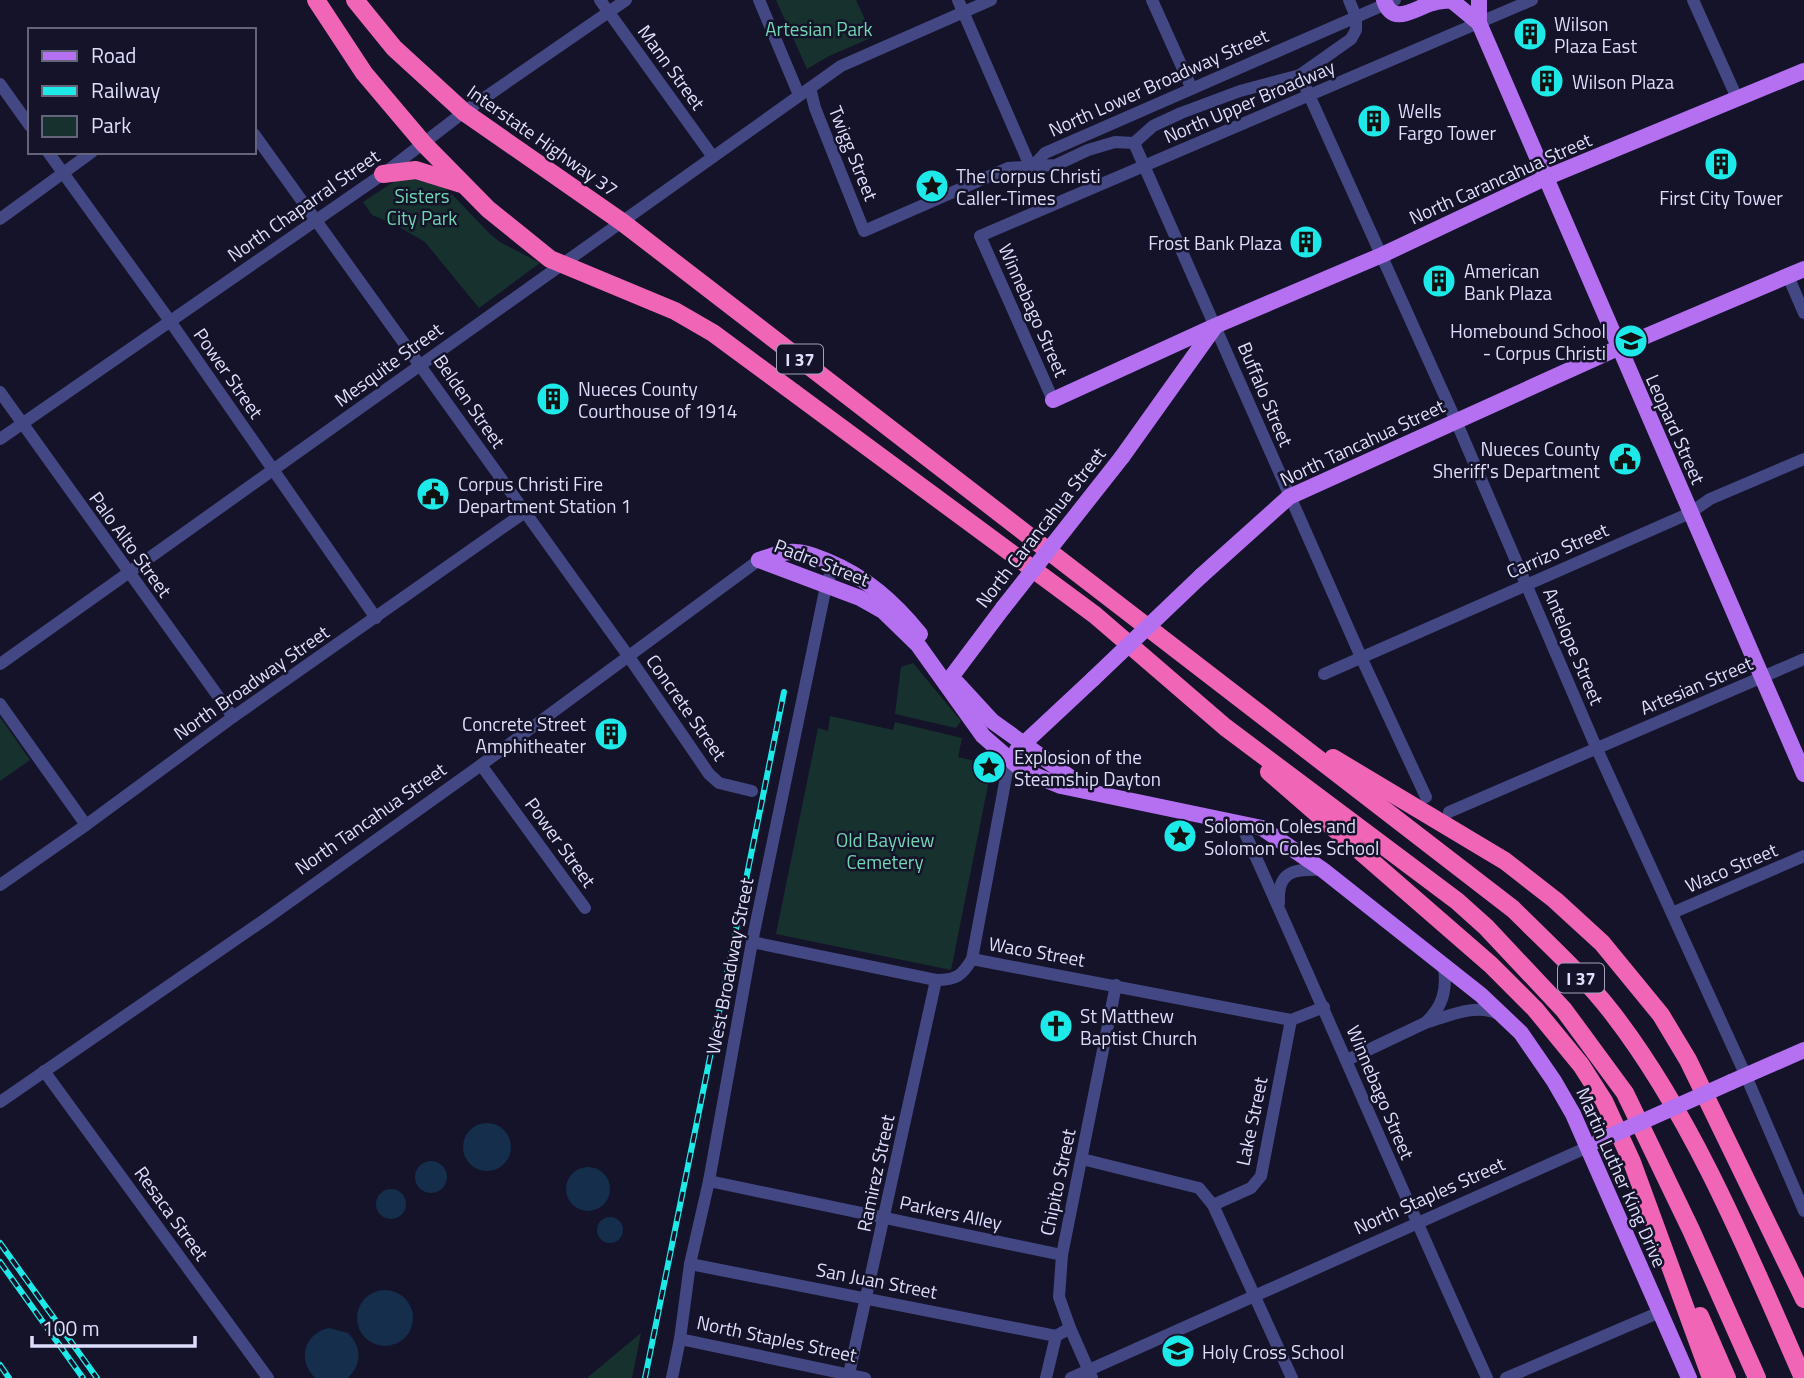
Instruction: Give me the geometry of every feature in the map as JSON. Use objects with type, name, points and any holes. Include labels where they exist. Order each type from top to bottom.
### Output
[{"type":"highway","points":[[316,0],[364,73],[425,144],[488,209],[560,261]]},
{"type":"highway","name":"Interstate Highway 37","points":[[355,0],[394,48],[464,112],[622,222]]},
{"type":"highway","points":[[383,174],[416,170],[465,186]]},
{"type":"highway","name":"I 37","points":[[622,222],[1513,909],[1612,1012],[1645,1059],[1692,1140],[1803,1378]]},
{"type":"highway","name":"I 37","points":[[560,261],[675,311],[713,333],[1086,608],[1225,727],[1457,901],[1486,928],[1564,1010],[1625,1093],[1691,1230],[1757,1378]]},
{"type":"highway","points":[[1232,692],[1353,771],[1504,861],[1555,900],[1602,943],[1661,1015],[1688,1060],[1804,1298]]},
{"type":"highway","points":[[1225,727],[1265,769],[1491,965],[1535,1009],[1581,1065],[1604,1101],[1727,1378]]},
{"type":"highway","points":[[1632,1162],[1711,1378]]},
{"type":"highway","points":[[1790,1348],[1804,1371]]},
{"type":"main road","points":[[1388,2],[1394,13],[1409,14],[1433,3],[1451,0],[1479,23]]},
{"type":"main road","points":[[1479,0],[1479,23]]},
{"type":"main road","name":"Leopard Street","points":[[1479,23],[1804,774]]},
{"type":"main road","name":"North Carancahua Street","points":[[1053,400],[1215,326],[1382,255],[1545,178],[1804,71]]},
{"type":"main road","name":"North Tancahua Street","points":[[1009,761],[1022,744],[1289,497],[1618,348],[1804,269]]},
{"type":"main road","name":"North Carancahua Street","points":[[949,680],[1122,457],[1215,326]]},
{"type":"main road","name":"Padre Street","points":[[759,560],[796,552],[810,554],[863,579],[889,601],[922,636],[983,736],[1009,761],[1040,779],[1262,828]]},
{"type":"main road","name":"Padre Street","points":[[759,560],[860,598],[883,611],[992,721],[1090,792]]},
{"type":"main road","name":"Martin Luther King Drive","points":[[1262,828],[1322,870],[1444,967],[1521,1033],[1555,1081],[1593,1144],[1689,1378]]},
{"type":"main road","name":"North Staples Street","points":[[1593,1144],[1804,1050]]},
{"type":"street","name":"Mann Street","points":[[600,0],[713,157]]},
{"type":"street","name":"North Chaparral Street","points":[[0,439],[383,174],[464,112],[625,0]]},
{"type":"street","name":"Twigg Street","points":[[759,0],[815,108],[864,231]]},
{"type":"street","name":"Mesquite Street","points":[[0,664],[560,261],[622,222],[841,66],[960,6],[991,0]]},
{"type":"street","points":[[1152,0],[1191,87]]},
{"type":"street","points":[[960,6],[1031,168],[1056,165],[1088,150],[1115,142],[1134,143],[1153,126],[1181,113],[1240,91],[1300,75],[1351,39],[1356,30],[1356,17],[1349,0]]},
{"type":"street","name":"North Upper Broadway","points":[[980,236],[1532,0]]},
{"type":"street","points":[[1693,0],[1737,98]]},
{"type":"street","name":"North Lower Broadway Street","points":[[864,231],[1008,168],[1031,168],[1045,153],[1388,2]]},
{"type":"street","name":"Antelope Street","points":[[1300,75],[1527,584],[1596,747],[1672,913],[1739,1079],[1804,1211]]},
{"type":"street","points":[[0,84],[28,123]]},
{"type":"street","name":"Belden Street","points":[[256,137],[629,657]]},
{"type":"street","name":"Buffalo Street","points":[[1134,143],[1289,497],[1426,797]]},
{"type":"street","name":"Power Street","points":[[49,154],[170,321],[376,618]]},
{"type":"street","points":[[0,219],[89,154]]},
{"type":"street","name":"Winnebago Street","points":[[980,236],[1053,400]]},
{"type":"street","points":[[1788,276],[1804,313]]},
{"type":"street","name":"Palo Alto Street","points":[[0,393],[233,717]]},
{"type":"street","name":"Carrizo Street","points":[[1324,674],[1690,513],[1710,499],[1804,459]]},
{"type":"street","name":"North Broadway Street","points":[[0,885],[525,512]]},
{"type":"street","name":"North Tancahua Street","points":[[0,1102],[267,918],[481,765],[759,560]]},
{"type":"street","name":"West Broadway Street","points":[[672,1378],[690,1264],[709,1181],[752,942],[825,586],[834,564]]},
{"type":"street","name":"Concrete Street","points":[[629,657],[709,774],[719,783],[752,791]]},
{"type":"street","name":"Artesian Street","points":[[1449,812],[1804,659]]},
{"type":"street","points":[[0,704],[86,825]]},
{"type":"street","points":[[972,959],[1009,761]]},
{"type":"street","name":"Power Street","points":[[481,765],[585,908]]},
{"type":"street","name":"Winnebago Street","points":[[1240,822],[1487,1378]]},
{"type":"street","name":"Waco Street","points":[[1672,913],[1804,856]]},
{"type":"street","points":[[1279,907],[1278,891],[1284,878],[1293,871],[1322,870]]},
{"type":"street","points":[[752,942],[936,980]]},
{"type":"street","name":"Waco Street","points":[[936,980],[951,980],[963,974],[972,959],[1291,1020]]},
{"type":"street","points":[[1425,1023],[1437,1011],[1444,995],[1444,967]]},
{"type":"street","name":"Ramirez Street","points":[[849,1374],[936,980]]},
{"type":"street","name":"Chipito Street","points":[[1090,1374],[1059,1297],[1062,1255],[1116,985]]},
{"type":"street","points":[[1291,1020],[1324,1007]]},
{"type":"street","points":[[1347,1060],[1425,1023],[1469,1010],[1486,1010],[1503,1017]]},
{"type":"street","name":"Lake Street","points":[[1213,1205],[1251,1188],[1261,1176],[1291,1020]]},
{"type":"street","name":"Resaca Street","points":[[44,1071],[268,1378]]},
{"type":"street","name":"North Staples Street","points":[[1071,1378],[1090,1374],[1593,1144]]},
{"type":"street","points":[[1082,1159],[1199,1188],[1213,1205],[1292,1378]]},
{"type":"street","name":"Parkers Alley","points":[[709,1181],[1062,1255]]},
{"type":"street","name":"San Juan Street","points":[[690,1264],[1056,1336]]},
{"type":"street","points":[[1506,1378],[1660,1312]]},
{"type":"street","points":[[1046,1378],[1056,1336],[1070,1328]]},
{"type":"street","name":"North Staples Street","points":[[680,1339],[865,1378]]},
{"type":"green space","name":"Artesian Park","points":[[776,0],[856,0],[873,37],[807,69]]},
{"type":"green space","name":"Sisters City Park","points":[[410,176],[441,183],[490,234],[540,263],[479,308],[425,242],[372,215],[363,202],[395,181]]},
{"type":"green space","points":[[913,663],[961,721],[956,728],[895,714],[901,667]]},
{"type":"green space","name":"Old Bayview Cemetery","points":[[830,716],[893,730],[895,722],[962,738],[958,757],[992,765],[951,970],[776,934],[818,728],[828,731]]},
{"type":"green space","points":[[0,717],[30,760],[0,781]]},
{"type":"green space","points":[[641,1333],[632,1378],[587,1378]]},
{"type":"water","points":[[487,1123],[496,1124],[504,1130],[510,1138],[510,1156],[504,1164],[496,1170],[487,1171],[478,1170],[470,1164],[464,1156],[463,1147],[464,1138],[470,1130],[478,1124]]},
{"type":"water","points":[[431,1161],[442,1166],[447,1177],[442,1188],[431,1193],[420,1188],[415,1177],[420,1166]]},
{"type":"water","points":[[588,1167],[597,1168],[604,1173],[609,1180],[609,1198],[604,1205],[597,1210],[588,1211],[579,1210],[572,1205],[567,1198],[566,1189],[567,1180],[572,1173],[579,1168]]},
{"type":"water","points":[[391,1189],[402,1193],[406,1204],[402,1215],[391,1219],[380,1215],[376,1204],[380,1193]]},
{"type":"water","points":[[610,1217],[619,1221],[623,1230],[619,1239],[610,1243],[601,1239],[597,1230],[601,1221]]},
{"type":"water","points":[[385,1290],[400,1295],[408,1303],[413,1318],[408,1333],[400,1341],[385,1346],[370,1341],[362,1333],[357,1318],[362,1303],[370,1295]]},
{"type":"water","points":[[329,1328],[348,1333],[356,1344],[358,1361],[348,1378],[315,1378],[309,1371],[305,1356],[309,1341],[320,1331]]},
{"type":"railway","points":[[645,1378],[784,692]]},
{"type":"railway","points":[[0,1243],[97,1378]]},
{"type":"railway","points":[[0,1262],[83,1378]]},
{"type":"railway","points":[[0,1365],[9,1378]]},
{"type":"place","name":"Wilson Plaza East","points":[[1530,34]]},
{"type":"place","name":"Wilson Plaza","points":[[1547,81]]},
{"type":"place","name":"Wells Fargo Tower","points":[[1374,121]]},
{"type":"place","name":"First City Tower","points":[[1721,164]]},
{"type":"place","name":"The Corpus Christi Caller-Times","points":[[932,186]]},
{"type":"place","name":"Frost Bank Plaza","points":[[1306,242]]},
{"type":"place","name":"American Bank Plaza","points":[[1439,281]]},
{"type":"place","name":"Homebound School - Corpus Christi","points":[[1631,341]]},
{"type":"place","name":"Nueces County Courthouse of 1914","points":[[553,399]]},
{"type":"place","name":"Nueces County Sheriff's Department","points":[[1625,459]]},
{"type":"place","name":"Corpus Christi Fire Department Station 1","points":[[433,494]]},
{"type":"place","name":"Concrete Street Amphitheater","points":[[611,734]]},
{"type":"place","name":"Explosion of the Steamship Dayton","points":[[989,767]]},
{"type":"place","name":"Solomon Coles and Solomon Coles School","points":[[1180,836]]},
{"type":"place","name":"St Matthew Baptist Church","points":[[1056,1026]]},
{"type":"place","name":"Holy Cross School","points":[[1178,1351]]}]
